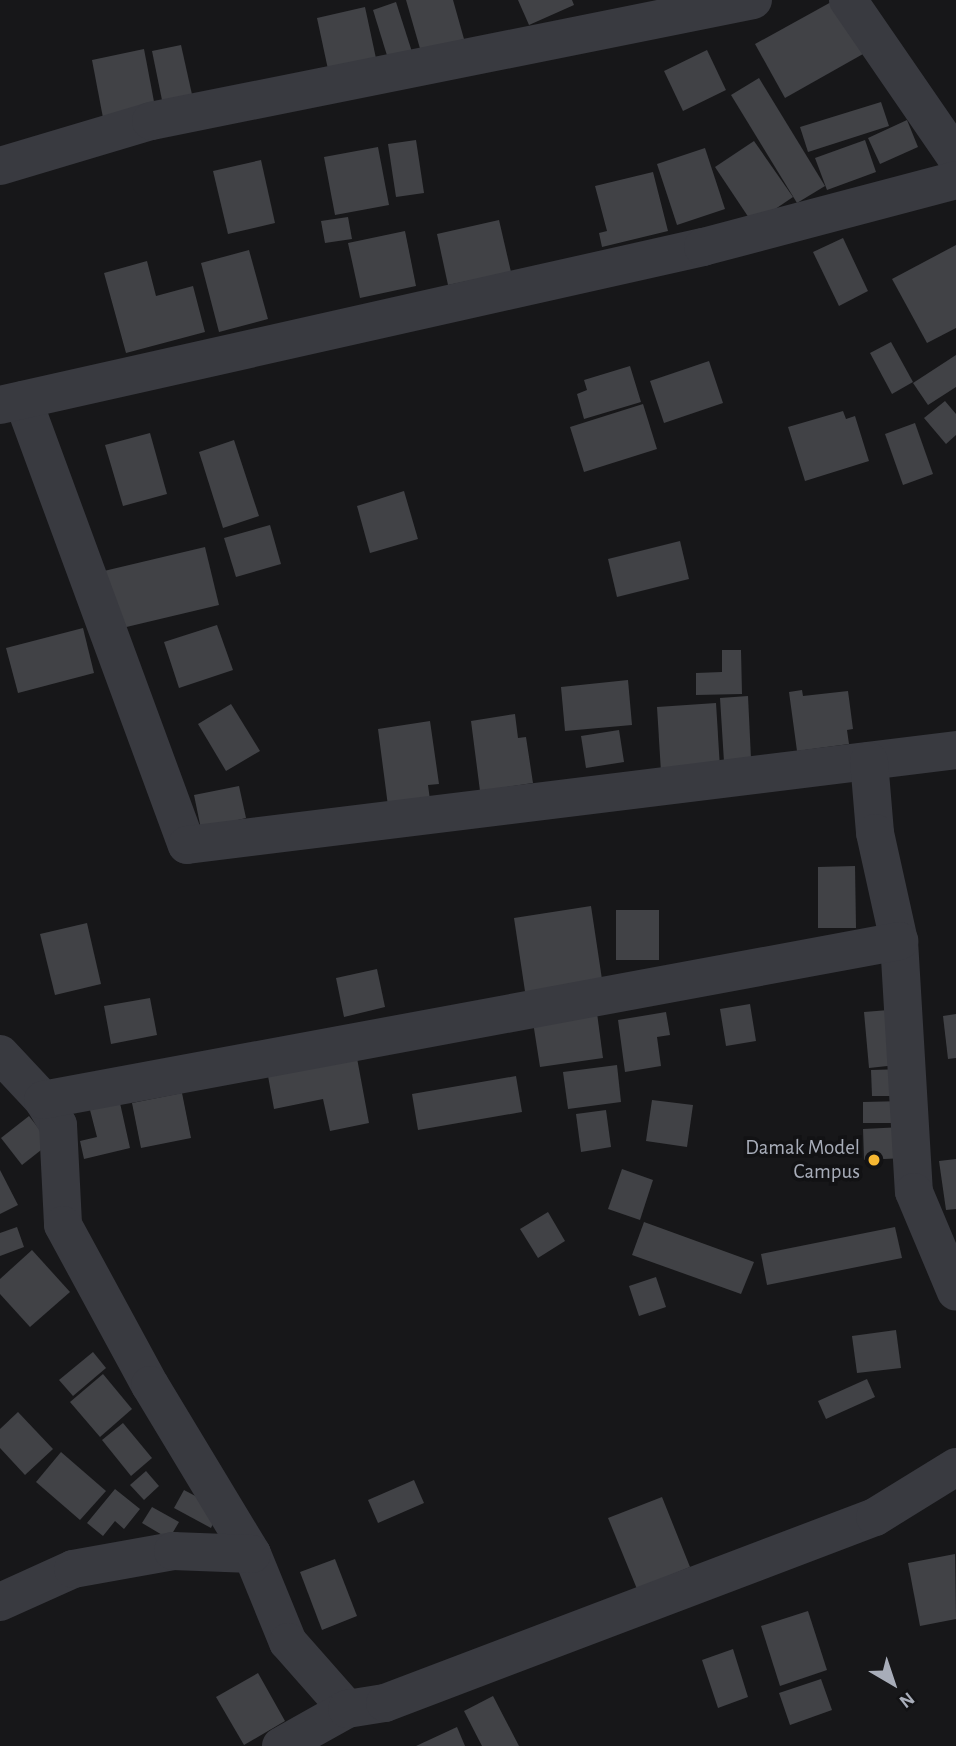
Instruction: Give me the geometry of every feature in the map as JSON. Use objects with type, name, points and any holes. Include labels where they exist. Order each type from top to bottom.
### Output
[{"type":"street","points":[[0,166],[151,121],[753,0]]},
{"type":"street","points":[[848,0],[956,158]]},
{"type":"street","points":[[956,180],[703,247],[11,402],[187,845],[956,750]]},
{"type":"street","points":[[869,761],[875,833],[899,941],[914,1192],[956,1292]]},
{"type":"street","points":[[43,1100],[899,941]]},
{"type":"street","points":[[0,1054],[43,1100],[58,1125],[63,1225],[150,1385],[252,1553],[288,1642],[347,1709]]},
{"type":"street","points":[[281,1746],[347,1709],[384,1703],[875,1517],[956,1467]]},
{"type":"street","points":[[0,1602],[52,1575],[73,1569],[173,1551],[252,1553]]},
{"type":"building","points":[[406,0],[453,0],[464,39],[421,52]]},
{"type":"building","points":[[518,0],[572,0],[574,5],[529,25]]},
{"type":"building","points":[[833,1],[863,54],[785,98],[755,44]]},
{"type":"building","points":[[396,2],[413,55],[389,62],[373,10]]},
{"type":"building","points":[[365,7],[377,63],[329,74],[317,18]]},
{"type":"building","points":[[181,45],[193,99],[163,105],[152,51]]},
{"type":"building","points":[[144,49],[156,112],[104,123],[92,60]]},
{"type":"building","points":[[707,50],[726,90],[683,111],[664,71]]},
{"type":"building","points":[[759,78],[825,186],[797,203],[731,95]]},
{"type":"building","points":[[881,102],[889,126],[808,152],[800,127]]},
{"type":"building","points":[[907,120],[918,147],[880,164],[868,138]]},
{"type":"building","points":[[416,140],[424,193],[396,197],[388,144]]},
{"type":"building","points":[[865,140],[876,172],[827,190],[815,158]]},
{"type":"building","points":[[754,141],[793,197],[753,224],[715,167]]},
{"type":"building","points":[[378,147],[389,205],[335,215],[324,157]]},
{"type":"building","points":[[705,148],[725,209],[677,225],[657,164]]},
{"type":"building","points":[[261,160],[275,223],[228,234],[213,171]]},
{"type":"building","points":[[653,172],[668,231],[602,247],[599,233],[607,231],[595,186]]},
{"type":"building","points":[[348,217],[352,239],[325,243],[321,221]]},
{"type":"building","points":[[499,220],[511,272],[448,285],[437,234]]},
{"type":"building","points":[[405,231],[416,286],[360,298],[348,243]]},
{"type":"building","points":[[843,238],[868,291],[839,306],[813,252]]},
{"type":"building","points":[[956,245],[956,328],[927,343],[892,279]]},
{"type":"building","points":[[249,250],[268,319],[219,332],[201,263]]},
{"type":"building","points":[[147,261],[156,296],[193,286],[205,332],[126,353],[104,273]]},
{"type":"building","points":[[891,342],[913,382],[892,394],[870,353]]},
{"type":"building","points":[[956,355],[956,387],[928,405],[913,383]]},
{"type":"building","points":[[709,361],[723,403],[664,423],[650,381]]},
{"type":"building","points":[[630,366],[641,402],[584,419],[577,394],[587,390],[584,380]]},
{"type":"building","points":[[945,401],[956,414],[956,435],[946,444],[924,418]]},
{"type":"building","points":[[643,404],[657,449],[584,472],[570,427]]},
{"type":"building","points":[[843,411],[846,419],[855,416],[869,461],[805,481],[788,427]]},
{"type":"building","points":[[915,423],[933,474],[903,485],[885,434]]},
{"type":"building","points":[[150,433],[167,494],[123,506],[105,445]]},
{"type":"building","points":[[234,440],[259,516],[223,528],[199,452]]},
{"type":"building","points":[[404,491],[418,539],[370,553],[357,506]]},
{"type":"building","points":[[270,525],[281,564],[236,577],[224,538]]},
{"type":"building","points":[[680,541],[689,579],[617,597],[608,559]]},
{"type":"building","points":[[205,547],[219,605],[118,629],[104,571]]},
{"type":"building","points":[[217,625],[233,670],[179,688],[164,642]]},
{"type":"building","points":[[83,628],[94,673],[18,693],[6,648]]},
{"type":"building","points":[[722,650],[741,650],[742,694],[696,695],[696,673],[722,672]]},
{"type":"building","points":[[628,680],[632,725],[565,731],[561,687]]},
{"type":"building","points":[[802,690],[803,696],[848,691],[853,729],[847,730],[849,744],[797,751],[789,692]]},
{"type":"building","points":[[748,696],[751,759],[724,762],[720,698]]},
{"type":"building","points":[[716,703],[720,768],[661,772],[657,707]]},
{"type":"building","points":[[231,704],[260,751],[226,771],[198,724]]},
{"type":"building","points":[[515,714],[518,738],[526,737],[533,783],[480,791],[471,721]]},
{"type":"building","points":[[430,721],[439,784],[428,785],[430,800],[388,806],[378,729]]},
{"type":"building","points":[[619,730],[624,762],[586,768],[581,736]]},
{"type":"building","points":[[239,786],[246,818],[201,829],[194,795]]},
{"type":"building","points":[[855,866],[856,928],[818,928],[818,867]]},
{"type":"building","points":[[591,906],[603,986],[526,998],[514,918]]},
{"type":"building","points":[[616,910],[659,910],[659,960],[616,960]]},
{"type":"building","points":[[87,923],[101,984],[55,995],[40,934]]},
{"type":"building","points":[[377,969],[385,1007],[344,1017],[336,978]]},
{"type":"building","points":[[150,998],[157,1035],[111,1044],[104,1006]]},
{"type":"building","points":[[750,1004],[756,1041],[726,1046],[720,1009]]},
{"type":"building","points":[[901,1009],[906,1064],[869,1068],[864,1012]]},
{"type":"building","points":[[666,1012],[670,1035],[657,1037],[661,1066],[625,1072],[618,1020]]},
{"type":"building","points":[[597,1013],[603,1058],[540,1067],[533,1022]]},
{"type":"building","points":[[956,1014],[956,1058],[948,1059],[943,1016]]},
{"type":"building","points":[[357,1058],[369,1123],[330,1131],[323,1099],[274,1109],[268,1076]]},
{"type":"building","points":[[617,1065],[621,1102],[568,1109],[563,1072]]},
{"type":"building","points":[[905,1069],[906,1096],[872,1096],[871,1070]]},
{"type":"building","points":[[516,1076],[522,1112],[418,1130],[412,1094]]},
{"type":"building","points":[[182,1093],[191,1138],[141,1148],[132,1103]]},
{"type":"building","points":[[652,1100],[693,1105],[687,1147],[646,1141]]},
{"type":"building","points":[[904,1101],[905,1123],[863,1123],[863,1102]]},
{"type":"building","points":[[120,1103],[130,1148],[84,1159],[80,1141],[97,1137],[90,1110]]},
{"type":"building","points":[[606,1110],[611,1147],[581,1152],[576,1114]]},
{"type":"building","points":[[29,1116],[50,1143],[22,1165],[1,1138]]},
{"type":"building","points":[[903,1127],[905,1158],[864,1160],[863,1129]]},
{"type":"building","points":[[956,1159],[956,1209],[946,1210],[939,1161]]},
{"type":"building","points":[[622,1169],[653,1180],[640,1220],[608,1209]]},
{"type":"building","points":[[0,1170],[18,1205],[0,1214]]},
{"type":"building","points":[[548,1212],[565,1241],[538,1258],[520,1229]]},
{"type":"building","points":[[644,1222],[754,1262],[741,1294],[632,1255]]},
{"type":"building","points":[[17,1227],[24,1247],[0,1256],[0,1233]]},
{"type":"building","points":[[895,1227],[902,1258],[767,1285],[761,1254]]},
{"type":"building","points":[[32,1250],[70,1292],[30,1327],[0,1294],[0,1279]]},
{"type":"building","points":[[656,1277],[666,1307],[639,1316],[629,1286]]},
{"type":"building","points":[[896,1330],[901,1368],[857,1373],[852,1336]]},
{"type":"building","points":[[93,1352],[106,1368],[73,1396],[59,1380]]},
{"type":"building","points":[[103,1374],[132,1409],[100,1437],[70,1402]]},
{"type":"building","points":[[867,1379],[875,1397],[826,1419],[818,1401]]},
{"type":"building","points":[[18,1412],[53,1449],[25,1475],[0,1448],[0,1429]]},
{"type":"building","points":[[123,1423],[152,1458],[131,1476],[102,1440]]},
{"type":"building","points":[[61,1452],[106,1491],[80,1520],[36,1482]]},
{"type":"building","points":[[146,1471],[159,1486],[144,1500],[130,1485]]},
{"type":"building","points":[[414,1480],[424,1503],[378,1523],[368,1500]]},
{"type":"building","points":[[115,1489],[140,1509],[124,1529],[115,1521],[103,1536],[87,1523]]},
{"type":"building","points":[[184,1490],[220,1509],[211,1528],[174,1508]]},
{"type":"building","points":[[662,1497],[690,1567],[637,1589],[608,1518]]},
{"type":"building","points":[[152,1507],[179,1522],[169,1539],[142,1523]]},
{"type":"building","points":[[955,1554],[956,1619],[920,1626],[908,1563]]},
{"type":"building","points":[[335,1559],[357,1616],[322,1630],[300,1572]]},
{"type":"building","points":[[808,1611],[827,1670],[780,1686],[761,1626]]},
{"type":"building","points":[[733,1649],[748,1697],[718,1708],[702,1660]]},
{"type":"building","points":[[258,1673],[285,1721],[244,1745],[216,1697]]},
{"type":"building","points":[[821,1679],[832,1710],[790,1725],[779,1693]]},
{"type":"building","points":[[493,1696],[519,1746],[482,1746],[464,1711]]},
{"type":"building","points":[[457,1727],[465,1746],[416,1746]]},
{"type":"place","name":"Damak Model Campus","points":[[874,1160]]}]
